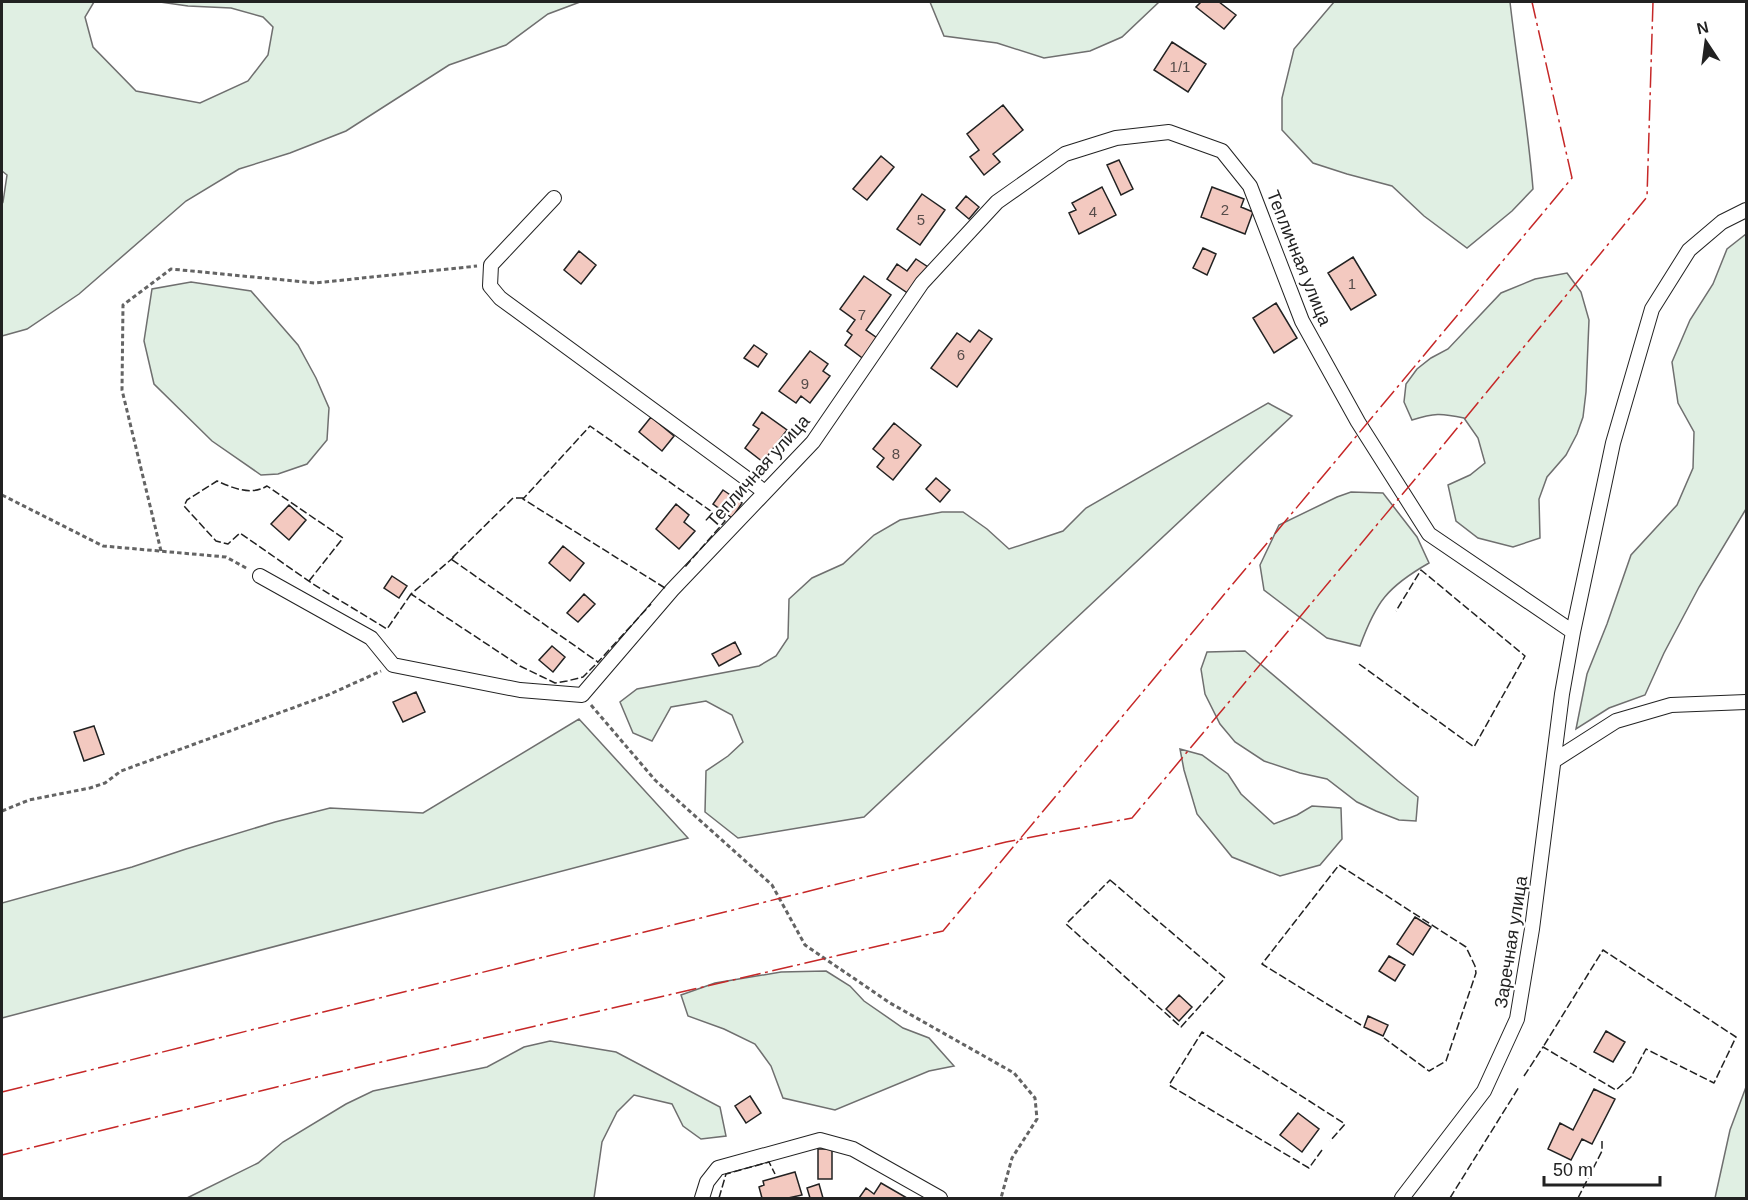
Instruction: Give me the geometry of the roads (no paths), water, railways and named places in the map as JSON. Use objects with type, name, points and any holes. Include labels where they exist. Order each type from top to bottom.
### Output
[{"type":"street","name":"Тепличная улица","points":[[260,576],[371,638],[393,665],[520,690],[582,695],[672,590],[813,442],[922,284],[997,202],[1065,154],[1116,138],[1169,132],[1222,151],[1250,186],[1302,321],[1358,422],[1429,534],[1573,632]]},
{"type":"street","points":[[554,198],[491,264],[489,286],[500,298],[765,492]]},
{"type":"street","name":"Заречная улица","points":[[1402,1198],[1484,1091],[1517,1019],[1532,929],[1562,693],[1573,632],[1613,443],[1652,309],[1689,250],[1722,222],[1746,210]]},
{"type":"street","points":[[1555,760],[1617,721],[1671,705],[1746,702]]},
{"type":"street","points":[[702,1198],[707,1182],[718,1168],[820,1140],[853,1149],[940,1198]]}]
